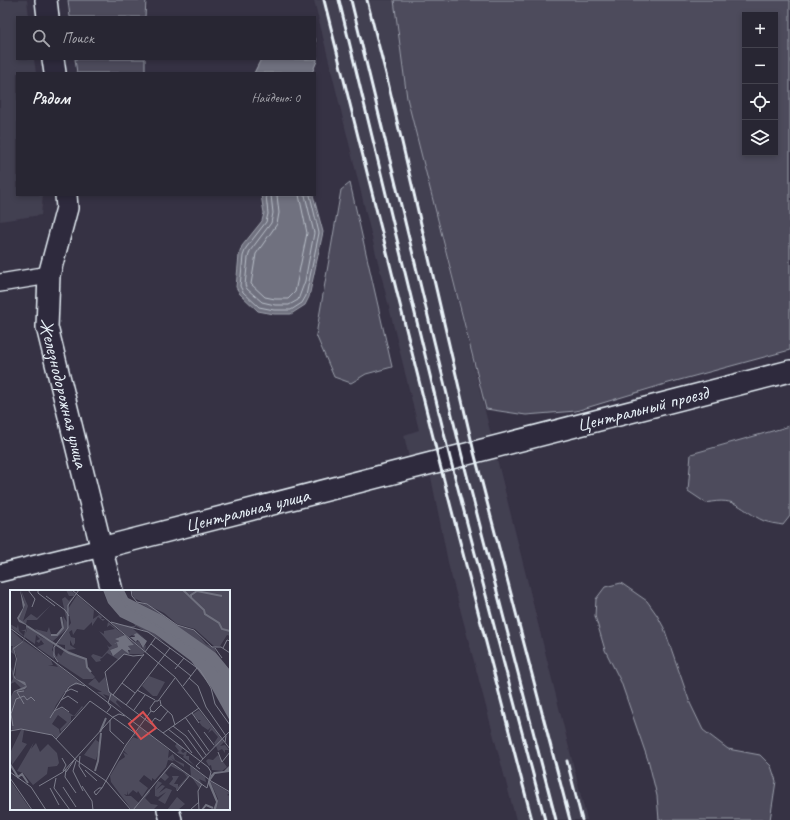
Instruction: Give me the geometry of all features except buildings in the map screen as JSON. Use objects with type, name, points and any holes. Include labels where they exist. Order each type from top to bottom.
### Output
[{"type":"street","points":[[46,0],[48,16]]},
{"type":"street","points":[[53,60],[55,72]]},
{"type":"street","name":"Железнодорожная улица","points":[[66,196],[67,208],[49,275],[47,327],[112,590]]},
{"type":"street","points":[[0,283],[49,275]]},
{"type":"street","name":"Центральный проезд","points":[[494,447],[790,371]]},
{"type":"street","name":"Центральная улица","points":[[0,573],[494,447]]},
{"type":"street","points":[[168,810],[171,820]]},
{"type":"shaded area","points":[[0,0],[27,0],[29,16],[16,16],[16,60],[34,60],[36,72],[16,72],[16,196],[43,196],[41,215],[0,221]]},
{"type":"shaded area","points":[[68,0],[146,0],[145,16],[70,16]]},
{"type":"shaded area","points":[[314,0],[394,0],[407,98],[587,820],[516,820],[449,567],[431,477],[414,481],[404,435],[419,430]]},
{"type":"shaded area","points":[[394,0],[790,0],[790,350],[665,384],[576,411],[526,415],[486,409],[407,98]]},
{"type":"shaded area","points":[[75,60],[145,60],[145,72],[77,72]]},
{"type":"shaded area","points":[[350,183],[392,367],[366,374],[351,383],[334,377],[316,335],[341,190]]},
{"type":"shaded area","points":[[790,426],[790,516],[783,525],[764,521],[738,505],[725,501],[706,503],[688,491],[691,454]]},
{"type":"shaded area","points":[[621,583],[647,601],[657,615],[664,628],[690,703],[703,730],[728,749],[760,755],[771,766],[776,781],[770,820],[659,820],[657,796],[649,763],[621,682],[605,650],[595,616],[596,599],[605,587]]},
{"type":"water","points":[[316,50],[317,61],[312,72],[254,72],[260,60],[316,60]]},
{"type":"water","points":[[261,196],[313,196],[323,232],[309,297],[305,305],[291,314],[274,314],[258,311],[240,294],[236,287],[239,255],[242,246],[262,221],[264,213]]},
{"type":"railway","points":[[324,0],[439,461],[532,820]]},
{"type":"railway","points":[[339,0],[450,458],[545,820]]},
{"type":"railway","points":[[351,0],[462,456],[556,820]]},
{"type":"railway","points":[[367,0],[388,82],[474,452],[570,820]]},
{"type":"railway","points":[[567,761],[582,820]]}]
